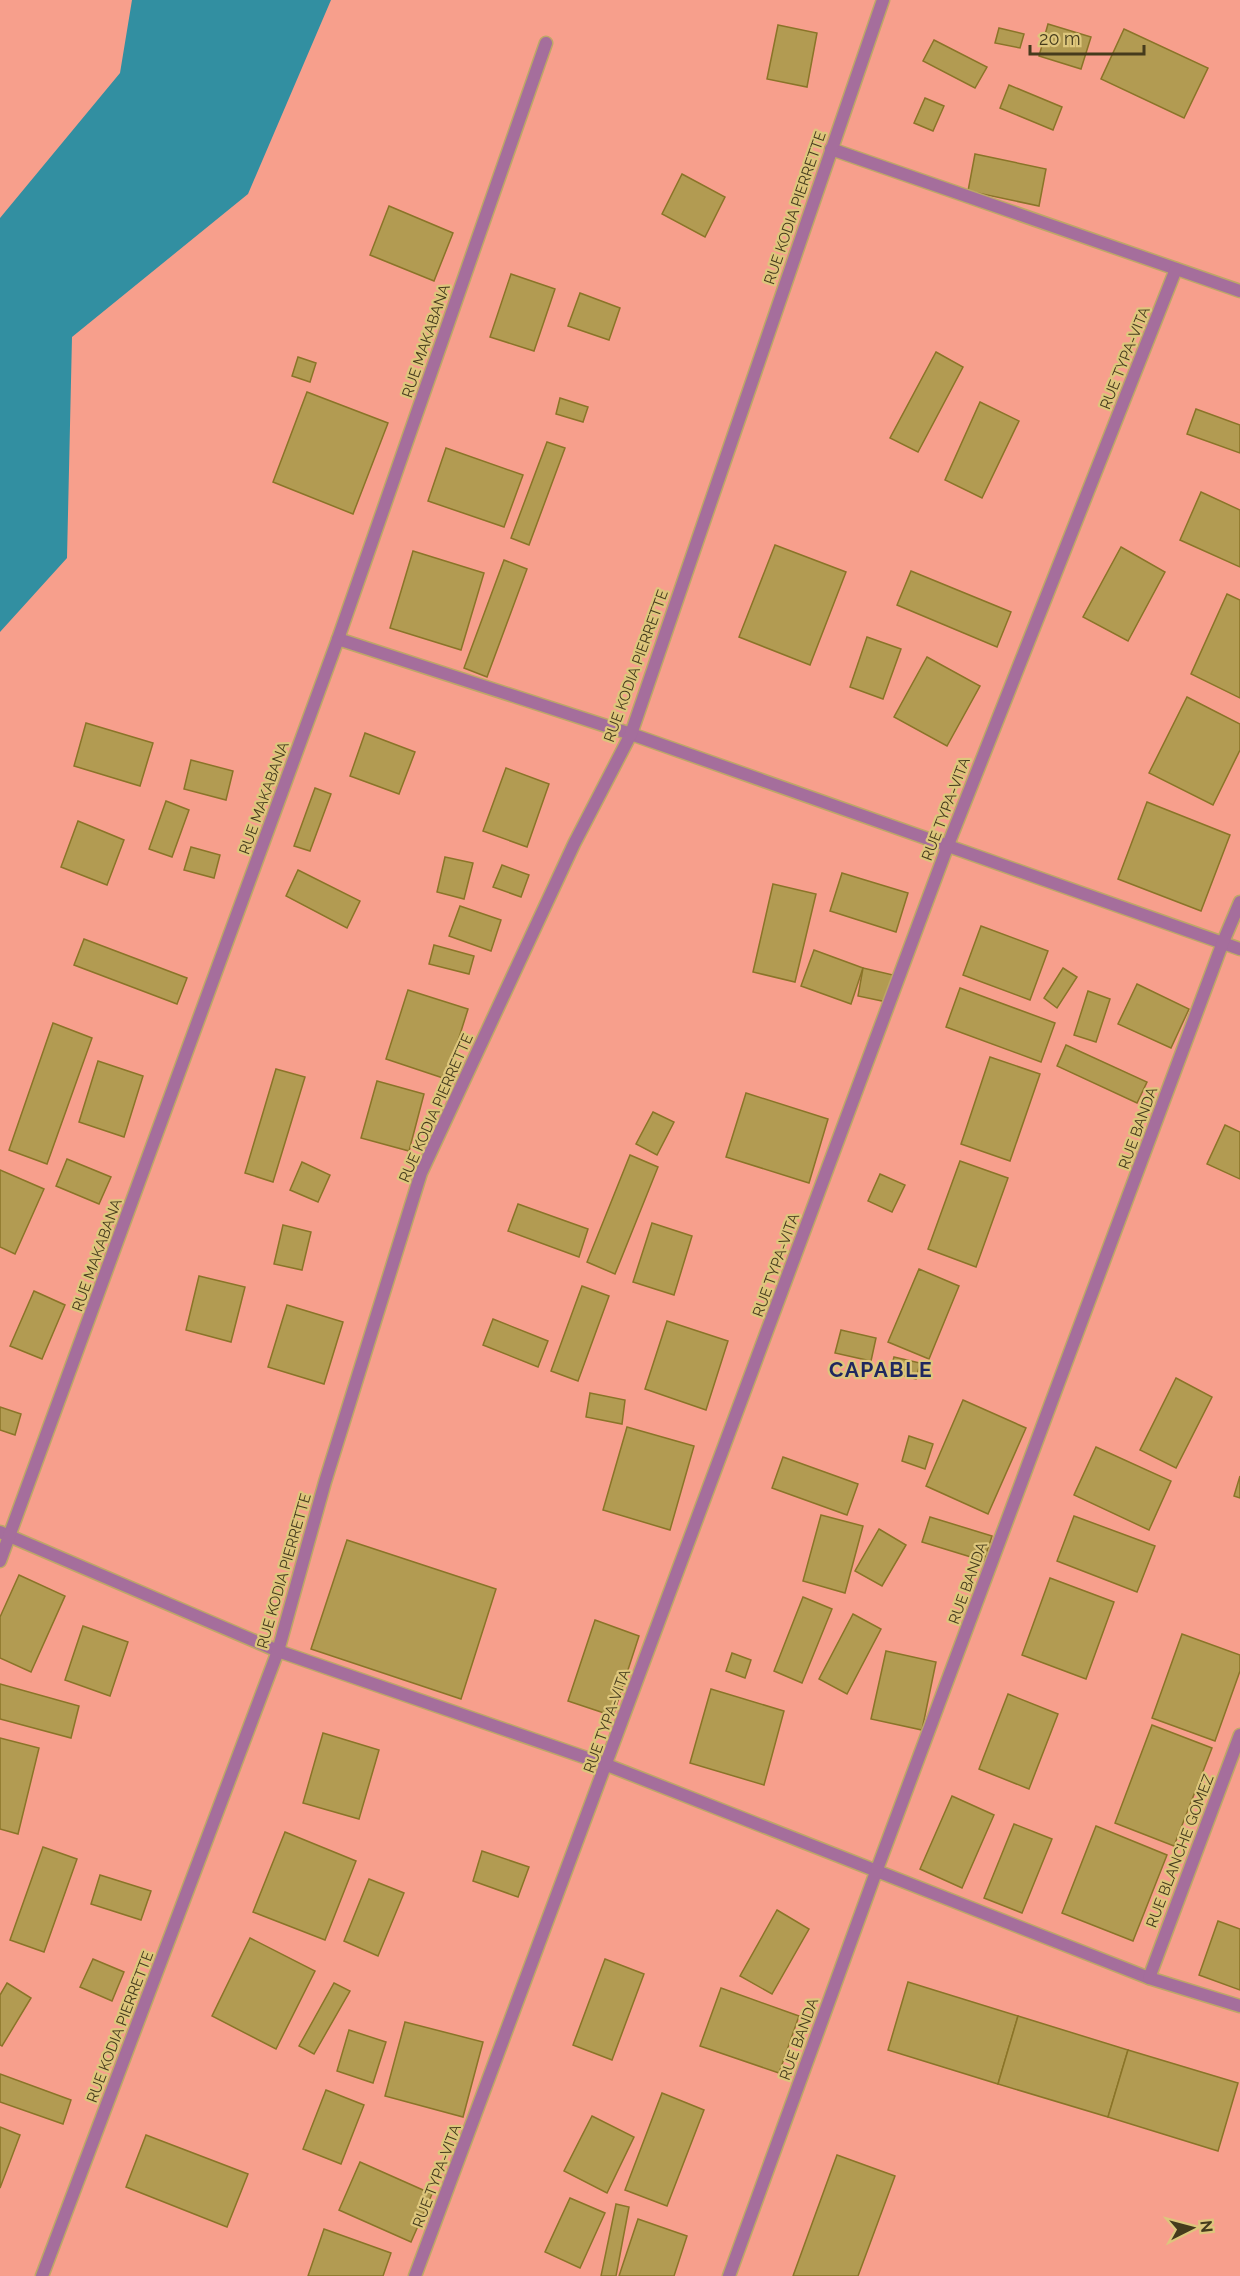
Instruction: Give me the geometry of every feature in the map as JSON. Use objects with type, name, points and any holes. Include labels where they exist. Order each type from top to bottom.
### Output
[{"type":"street","name":"RUE KODIA PIERRETTE","points":[[42,2276],[278,1651],[325,1482],[421,1173],[573,844],[631,734],[884,0]]},
{"type":"street","name":"RUE MAKABANA","points":[[0,1561],[5,1534],[338,639],[546,43]]},
{"type":"street","points":[[831,149],[1240,291]]},
{"type":"street","name":"RUE TYPA-VITA","points":[[416,2276],[948,845],[1176,269]]},
{"type":"street","points":[[338,639],[631,734],[1240,949]]},
{"type":"street","name":"RUE BANDA","points":[[729,2276],[876,1872],[1223,942],[1240,902]]},
{"type":"street","points":[[5,1534],[278,1651],[607,1765],[1149,1978],[1240,2006]]},
{"type":"street","name":"RUE BLANCHE GOMEZ","points":[[1149,1978],[1240,1735]]},
{"type":"shaded area","points":[[0,0],[1240,0],[1240,2276],[0,2276]]},
{"type":"water","points":[[132,0],[331,0],[248,194],[72,337],[67,558],[0,632],[0,218],[120,73]]},
{"type":"building","points":[[1048,24],[1091,37],[1081,69],[1039,56]]},
{"type":"building","points":[[778,25],[817,33],[807,87],[767,79]]},
{"type":"building","points":[[999,28],[1024,34],[1020,48],[995,43]]},
{"type":"building","points":[[1124,29],[1208,68],[1184,118],[1101,79]]},
{"type":"building","points":[[934,40],[987,67],[975,88],[923,61]]},
{"type":"building","points":[[1009,85],[1062,107],[1053,130],[1000,108]]},
{"type":"building","points":[[925,98],[944,106],[933,131],[914,123]]},
{"type":"building","points":[[975,154],[1046,169],[1039,206],[968,191]]},
{"type":"building","points":[[682,174],[725,197],[705,237],[662,214]]},
{"type":"building","points":[[389,206],[453,233],[434,281],[370,255]]},
{"type":"building","points":[[511,274],[555,289],[534,351],[490,337]]},
{"type":"building","points":[[580,293],[620,308],[609,340],[568,326]]},
{"type":"building","points":[[936,352],[963,367],[918,452],[890,438]]},
{"type":"building","points":[[298,357],[316,363],[310,382],[292,376]]},
{"type":"building","points":[[307,392],[388,423],[353,514],[273,482]]},
{"type":"building","points":[[560,398],[588,407],[583,422],[556,414]]},
{"type":"building","points":[[980,402],[1019,421],[982,498],[945,480]]},
{"type":"building","points":[[1196,409],[1240,425],[1240,453],[1187,434]]},
{"type":"building","points":[[547,442],[565,448],[529,545],[511,538]]},
{"type":"building","points":[[446,448],[523,475],[504,527],[428,501]]},
{"type":"building","points":[[1201,492],[1240,510],[1240,567],[1180,540]]},
{"type":"building","points":[[775,545],[846,572],[810,665],[739,637]]},
{"type":"building","points":[[1121,547],[1165,572],[1128,641],[1083,617]]},
{"type":"building","points":[[413,551],[484,573],[461,650],[390,628]]},
{"type":"building","points":[[504,560],[527,569],[487,677],[464,668]]},
{"type":"building","points":[[911,571],[1011,612],[997,647],[897,605]]},
{"type":"building","points":[[1227,594],[1240,600],[1240,698],[1191,674]]},
{"type":"building","points":[[867,637],[901,649],[883,699],[850,687]]},
{"type":"building","points":[[927,657],[980,686],[947,746],[894,717]]},
{"type":"building","points":[[1187,697],[1240,724],[1240,750],[1213,805],[1149,773]]},
{"type":"building","points":[[86,723],[153,743],[140,786],[74,766]]},
{"type":"building","points":[[365,733],[415,752],[399,794],[350,776]]},
{"type":"building","points":[[191,760],[233,771],[226,800],[184,789]]},
{"type":"building","points":[[506,768],[549,784],[527,847],[483,831]]},
{"type":"building","points":[[315,788],[331,794],[310,851],[294,846]]},
{"type":"building","points":[[166,801],[189,810],[172,857],[149,849]]},
{"type":"building","points":[[1147,802],[1230,835],[1201,911],[1118,879]]},
{"type":"building","points":[[78,821],[124,840],[107,885],[61,867]]},
{"type":"building","points":[[191,847],[220,855],[214,878],[184,870]]},
{"type":"building","points":[[445,857],[473,863],[464,899],[437,892]]},
{"type":"building","points":[[502,865],[529,875],[521,897],[493,887]]},
{"type":"building","points":[[298,870],[360,901],[347,928],[286,896]]},
{"type":"building","points":[[842,873],[908,893],[896,932],[830,911]]},
{"type":"building","points":[[773,884],[816,894],[795,982],[753,972]]},
{"type":"building","points":[[460,906],[501,920],[491,951],[449,936]]},
{"type":"building","points":[[981,926],[1048,951],[1030,1000],[963,975]]},
{"type":"building","points":[[84,939],[187,978],[177,1004],[74,965]]},
{"type":"building","points":[[434,945],[474,956],[469,974],[429,964]]},
{"type":"building","points":[[814,950],[863,968],[851,1004],[801,986]]},
{"type":"building","points":[[863,968],[893,975],[887,1002],[858,996]]},
{"type":"building","points":[[1063,968],[1077,977],[1057,1008],[1044,998]]},
{"type":"building","points":[[1137,984],[1189,1009],[1171,1048],[1118,1024]]},
{"type":"building","points":[[960,988],[1055,1023],[1041,1062],[946,1027]]},
{"type":"building","points":[[408,990],[468,1009],[446,1079],[386,1059]]},
{"type":"building","points":[[1088,991],[1110,999],[1096,1042],[1074,1035]]},
{"type":"building","points":[[53,1023],[92,1038],[47,1164],[9,1150]]},
{"type":"building","points":[[1066,1045],[1147,1082],[1137,1103],[1057,1066]]},
{"type":"building","points":[[990,1057],[1040,1074],[1010,1161],[961,1144]]},
{"type":"building","points":[[98,1061],[143,1076],[124,1137],[79,1122]]},
{"type":"building","points":[[276,1069],[305,1077],[273,1182],[245,1173]]},
{"type":"building","points":[[377,1081],[424,1094],[409,1151],[361,1138]]},
{"type":"building","points":[[746,1093],[828,1119],[809,1183],[726,1157]]},
{"type":"building","points":[[653,1112],[674,1122],[657,1155],[636,1144]]},
{"type":"building","points":[[1225,1125],[1240,1132],[1240,1179],[1207,1164]]},
{"type":"building","points":[[630,1155],[658,1167],[615,1274],[587,1262]]},
{"type":"building","points":[[67,1159],[111,1177],[99,1204],[56,1186]]},
{"type":"building","points":[[960,1161],[1008,1178],[976,1267],[928,1249]]},
{"type":"building","points":[[302,1162],[330,1175],[318,1202],[290,1190]]},
{"type":"building","points":[[0,1170],[44,1189],[15,1254],[0,1247]]},
{"type":"building","points":[[880,1174],[905,1185],[892,1212],[868,1201]]},
{"type":"building","points":[[518,1204],[588,1229],[579,1257],[508,1231]]},
{"type":"building","points":[[652,1223],[692,1236],[674,1295],[633,1282]]},
{"type":"building","points":[[283,1225],[311,1232],[302,1270],[274,1264]]},
{"type":"building","points":[[919,1269],[959,1286],[929,1359],[888,1342]]},
{"type":"building","points":[[199,1276],[245,1287],[231,1342],[186,1330]]},
{"type":"building","points":[[582,1286],[609,1296],[578,1381],[551,1371]]},
{"type":"building","points":[[34,1291],[65,1305],[42,1359],[10,1346]]},
{"type":"building","points":[[287,1305],[343,1322],[324,1384],[268,1367]]},
{"type":"building","points":[[493,1319],[548,1341],[538,1367],[483,1345]]},
{"type":"building","points":[[667,1321],[728,1341],[706,1410],[645,1389]]},
{"type":"building","points":[[841,1330],[876,1338],[871,1361],[835,1353]]},
{"type":"building","points":[[894,1357],[920,1363],[916,1379],[890,1372]]},
{"type":"building","points":[[1176,1378],[1212,1397],[1176,1468],[1140,1450]]},
{"type":"building","points":[[590,1393],[625,1400],[622,1424],[586,1417]]},
{"type":"building","points":[[963,1400],[1026,1428],[988,1514],[926,1486]]},
{"type":"building","points":[[0,1407],[21,1414],[15,1435],[0,1430]]},
{"type":"building","points":[[627,1427],[694,1446],[670,1530],[603,1510]]},
{"type":"building","points":[[909,1436],[933,1444],[925,1469],[902,1461]]},
{"type":"building","points":[[1096,1447],[1171,1481],[1149,1530],[1074,1495]]},
{"type":"building","points":[[783,1457],[858,1484],[847,1515],[772,1488]]},
{"type":"building","points":[[1240,1476],[1240,1498],[1234,1496]]},
{"type":"building","points":[[821,1515],[863,1526],[845,1593],[803,1581]]},
{"type":"building","points":[[1074,1516],[1155,1546],[1137,1592],[1057,1561]]},
{"type":"building","points":[[930,1517],[992,1536],[984,1561],[922,1542]]},
{"type":"building","points":[[879,1529],[906,1545],[882,1586],[855,1571]]},
{"type":"building","points":[[347,1540],[496,1589],[461,1699],[311,1649]]},
{"type":"building","points":[[19,1575],[65,1596],[31,1672],[0,1658],[0,1617]]},
{"type":"building","points":[[1050,1578],[1114,1602],[1086,1679],[1022,1655]]},
{"type":"building","points":[[803,1597],[832,1609],[802,1683],[774,1671]]},
{"type":"building","points":[[853,1614],[881,1629],[847,1694],[819,1679]]},
{"type":"building","points":[[595,1620],[639,1636],[613,1716],[568,1701]]},
{"type":"building","points":[[83,1626],[128,1642],[110,1696],[65,1680]]},
{"type":"building","points":[[1182,1634],[1240,1655],[1240,1671],[1215,1741],[1152,1718]]},
{"type":"building","points":[[886,1651],[936,1662],[922,1730],[871,1719]]},
{"type":"building","points":[[732,1653],[751,1660],[745,1678],[726,1671]]},
{"type":"building","points":[[0,1684],[79,1706],[71,1738],[0,1719]]},
{"type":"building","points":[[711,1689],[784,1711],[764,1785],[690,1763]]},
{"type":"building","points":[[1008,1694],[1058,1714],[1029,1789],[979,1769]]},
{"type":"building","points":[[1152,1725],[1212,1748],[1174,1846],[1115,1823]]},
{"type":"building","points":[[323,1733],[379,1750],[359,1819],[303,1803]]},
{"type":"building","points":[[0,1738],[39,1748],[18,1834],[0,1829]]},
{"type":"building","points":[[952,1796],[994,1815],[962,1888],[920,1869]]},
{"type":"building","points":[[1014,1824],[1052,1839],[1022,1913],[984,1898]]},
{"type":"building","points":[[1096,1826],[1167,1855],[1133,1941],[1062,1913]]},
{"type":"building","points":[[285,1832],[356,1861],[325,1940],[253,1912]]},
{"type":"building","points":[[43,1847],[77,1859],[44,1952],[10,1940]]},
{"type":"building","points":[[482,1851],[529,1867],[518,1897],[473,1881]]},
{"type":"building","points":[[100,1875],[151,1891],[141,1920],[91,1904]]},
{"type":"building","points":[[369,1879],[404,1893],[378,1956],[344,1941]]},
{"type":"building","points":[[777,1910],[809,1929],[772,1994],[740,1976]]},
{"type":"building","points":[[1218,1921],[1240,1929],[1240,1990],[1199,1975]]},
{"type":"building","points":[[250,1938],[315,1971],[276,2049],[212,2016]]},
{"type":"building","points":[[93,1959],[124,1972],[112,2001],[80,1987]]},
{"type":"building","points":[[605,1959],[644,1974],[612,2060],[573,2045]]},
{"type":"building","points":[[908,1982],[1018,2016],[998,2084],[888,2050]]},
{"type":"building","points":[[7,1983],[31,1998],[2,2046],[0,2045],[0,1995]]},
{"type":"building","points":[[334,1983],[350,1991],[314,2054],[299,2046]]},
{"type":"building","points":[[721,1988],[799,2016],[779,2073],[700,2046]]},
{"type":"building","points":[[1018,2016],[1128,2050],[1108,2117],[998,2084]]},
{"type":"building","points":[[405,2022],[483,2042],[463,2117],[385,2096]]},
{"type":"building","points":[[349,2030],[386,2042],[373,2083],[337,2071]]},
{"type":"building","points":[[1128,2050],[1238,2083],[1218,2151],[1108,2117]]},
{"type":"building","points":[[0,2074],[71,2100],[63,2124],[0,2102]]},
{"type":"building","points":[[326,2090],[364,2105],[341,2164],[303,2149]]},
{"type":"building","points":[[662,2093],[704,2110],[667,2206],[625,2190]]},
{"type":"building","points":[[592,2116],[634,2137],[607,2193],[564,2171]]},
{"type":"building","points":[[0,2127],[20,2135],[0,2188]]},
{"type":"building","points":[[146,2135],[248,2174],[227,2227],[126,2187]]},
{"type":"building","points":[[837,2155],[895,2176],[858,2276],[793,2276]]},
{"type":"building","points":[[360,2162],[432,2194],[411,2242],[339,2210]]},
{"type":"building","points":[[570,2198],[605,2213],[580,2268],[545,2252]]},
{"type":"building","points":[[616,2204],[629,2207],[616,2276],[601,2276]]},
{"type":"building","points":[[638,2219],[687,2236],[674,2276],[619,2276]]},
{"type":"building","points":[[324,2229],[391,2253],[383,2276],[308,2276]]},
{"type":"district","name":"CAPABLE","points":[[881,1370]]}]
